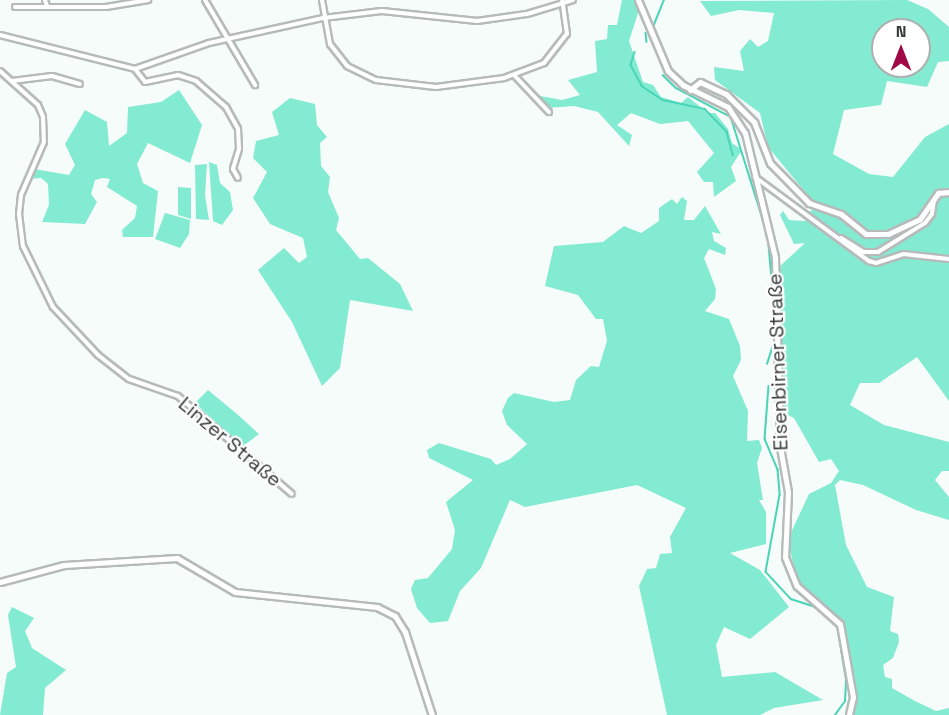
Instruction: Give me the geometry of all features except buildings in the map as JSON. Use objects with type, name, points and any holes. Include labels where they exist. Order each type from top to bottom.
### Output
[{"type":"main road","name":"Eisenbirner Straße","points":[[638,0],[654,44],[668,71],[690,90],[722,103],[738,116],[770,223],[775,257],[780,447],[788,492],[785,557],[797,586],[840,624],[853,697],[849,715]]},
{"type":"main road","points":[[690,90],[700,82],[726,94],[751,117],[770,163],[809,203],[842,214],[866,234],[888,234],[914,223],[928,213],[933,200],[940,192],[949,192]]},
{"type":"main road","points":[[0,582],[64,565],[177,558],[235,592],[377,607],[395,616],[405,632],[432,715]]},
{"type":"street","points":[[45,0],[47,6]]},
{"type":"street","points":[[15,7],[131,6],[148,0]]},
{"type":"street","points":[[205,0],[230,38],[255,85]]},
{"type":"street","points":[[322,0],[323,18],[336,57],[376,80],[436,87],[514,75],[544,63],[561,47],[569,21],[563,2]]},
{"type":"street","points":[[0,35],[135,69],[167,55],[230,38],[323,18],[376,11],[477,21],[573,0]]},
{"type":"street","points":[[135,69],[145,82],[178,75],[196,81],[226,107],[238,129],[239,149],[233,169],[238,178]]},
{"type":"street","name":"Linzer Straße","points":[[0,71],[38,105],[43,117],[44,142],[21,195],[19,214],[22,246],[53,307],[98,355],[129,379],[178,396],[292,494]]},
{"type":"street","points":[[514,75],[549,112]]},
{"type":"street","points":[[11,81],[52,76],[80,84]]},
{"type":"street","points":[[755,177],[780,192],[799,214],[863,252],[878,252],[931,217],[933,200]]},
{"type":"street","points":[[839,237],[872,262],[903,254],[925,260],[949,260]]},
{"type":"green space","points":[[622,0],[635,0],[639,10],[629,41],[643,82],[653,85],[661,97],[681,103],[688,97],[708,113],[715,113],[728,129],[732,143],[742,150],[731,167],[736,181],[714,197],[713,182],[704,182],[697,172],[714,153],[688,121],[660,124],[631,113],[617,125],[632,135],[629,146],[598,112],[574,106],[548,108],[535,95],[562,100],[580,95],[568,80],[597,72],[595,41],[607,39],[608,25],[617,25]]},
{"type":"green space","points":[[907,0],[928,9],[949,27],[949,61],[938,62],[931,78],[931,18],[871,18],[871,78],[931,78],[927,87],[887,81],[881,105],[844,110],[833,154],[869,174],[893,177],[925,137],[949,124],[949,401],[917,357],[879,383],[860,383],[850,405],[884,425],[949,442],[949,471],[942,471],[935,480],[949,497],[949,520],[916,510],[863,485],[840,480],[835,485],[846,545],[867,587],[894,597],[890,631],[898,634],[899,642],[893,658],[883,665],[885,677],[892,679],[892,688],[915,701],[936,711],[949,708],[949,715],[851,715],[854,698],[842,623],[796,580],[788,539],[809,494],[831,483],[839,471],[831,459],[819,462],[794,418],[782,412],[778,268],[805,243],[794,244],[780,215],[783,211],[789,220],[805,221],[815,204],[768,147],[760,113],[715,80],[714,67],[744,71],[740,51],[750,39],[758,47],[768,41],[774,13],[739,10],[711,16],[700,1]]},
{"type":"green space","points":[[179,90],[202,125],[190,163],[148,143],[137,164],[143,183],[158,191],[153,237],[123,237],[122,230],[135,218],[137,206],[107,187],[110,179],[103,178],[95,180],[91,194],[97,202],[85,224],[42,222],[49,205],[48,184],[41,178],[30,179],[34,169],[69,175],[75,165],[65,144],[85,110],[107,122],[109,146],[127,133],[128,107],[161,102]]},
{"type":"green space","points":[[290,98],[315,104],[317,125],[327,137],[320,143],[321,166],[330,177],[328,192],[339,218],[336,230],[360,259],[368,258],[400,284],[413,311],[350,300],[340,368],[322,386],[292,322],[258,270],[284,248],[299,263],[307,257],[303,238],[270,224],[253,198],[267,172],[253,158],[256,141],[279,135],[272,112]]},
{"type":"green space","points":[[209,162],[217,165],[220,183],[230,192],[233,210],[222,225],[213,221]]},
{"type":"green space","points":[[207,164],[205,195],[209,220],[196,219],[195,165]]},
{"type":"green space","points":[[178,187],[191,188],[191,219],[178,215]]},
{"type":"green space","points":[[682,197],[687,201],[684,220],[694,220],[705,206],[721,234],[712,232],[714,241],[726,248],[725,255],[709,249],[704,258],[716,289],[715,299],[705,311],[729,319],[740,346],[741,360],[733,376],[748,411],[747,441],[759,440],[762,448],[757,463],[763,500],[759,500],[766,512],[766,544],[730,553],[760,570],[789,607],[750,639],[724,627],[716,645],[722,677],[775,672],[823,700],[774,708],[760,715],[667,715],[639,586],[647,569],[656,568],[660,554],[672,553],[670,537],[686,508],[637,485],[525,507],[510,500],[481,568],[460,591],[448,621],[430,623],[417,608],[411,589],[415,580],[428,578],[452,549],[455,530],[446,502],[473,480],[429,458],[427,450],[439,443],[491,459],[496,465],[510,459],[527,444],[507,425],[502,411],[508,398],[514,393],[554,402],[570,400],[576,380],[591,366],[599,367],[607,341],[603,319],[596,319],[578,295],[545,286],[554,246],[603,242],[624,226],[641,233],[659,221],[659,208],[672,199],[677,204]]},
{"type":"green space","points":[[165,213],[190,220],[189,234],[180,248],[155,239]]},
{"type":"green space","points":[[208,390],[259,434],[242,447],[195,403]]},
{"type":"green space","points":[[12,607],[34,618],[25,631],[32,648],[66,670],[45,688],[43,715],[0,715],[7,673],[16,667],[8,615]]},
{"type":"waterway","points":[[653,27],[664,0]]},
{"type":"waterway","points":[[646,33],[647,42]]},
{"type":"waterway","points":[[635,52],[631,65],[642,86],[663,100],[705,109],[727,132],[733,155]]},
{"type":"waterway","points":[[663,75],[676,88],[731,117],[766,229]]},
{"type":"waterway","points":[[769,245],[773,291]]},
{"type":"waterway","points":[[767,364],[774,343]]},
{"type":"waterway","points":[[769,386],[765,439],[778,470],[780,495],[766,572],[791,599],[818,608]]},
{"type":"waterway","points":[[835,715],[845,701],[846,680],[837,625]]}]
